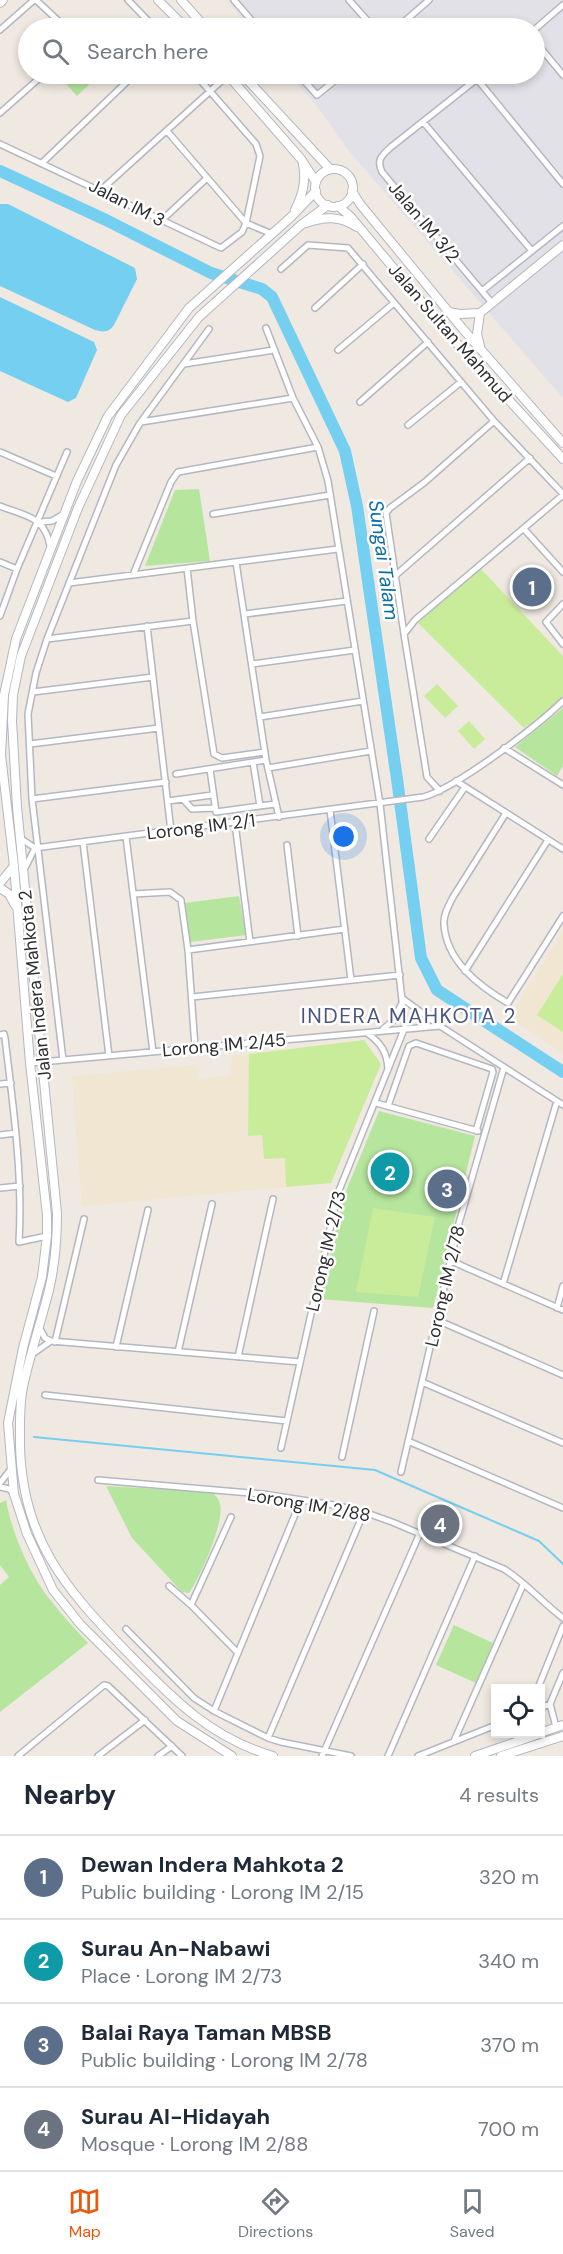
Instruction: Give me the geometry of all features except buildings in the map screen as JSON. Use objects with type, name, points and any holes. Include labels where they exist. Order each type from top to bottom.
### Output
[{"type":"street","points":[[0,30],[35,0],[55,18]]},
{"type":"street","points":[[128,0],[145,18]]},
{"type":"street","points":[[158,0],[176,18]]},
{"type":"street","points":[[181,0],[197,18]]},
{"type":"street","points":[[192,0],[193,13]]},
{"type":"street","points":[[234,0],[249,18]]},
{"type":"street","points":[[349,0],[365,18]]},
{"type":"street","points":[[408,18],[429,0]]},
{"type":"street","points":[[545,21],[563,5]]},
{"type":"street","points":[[545,53],[563,75]]},
{"type":"street","points":[[0,112],[32,84]]},
{"type":"street","points":[[43,162],[124,84]]},
{"type":"street","points":[[204,84],[260,151],[246,223]]},
{"type":"street","points":[[101,190],[217,84]]},
{"type":"street","points":[[236,84],[301,159],[316,182],[316,191],[322,202],[338,206],[347,201],[352,191],[351,179],[347,174],[336,169],[330,169],[316,182]]},
{"type":"street","points":[[251,84],[330,169]]},
{"type":"street","points":[[307,84],[317,95],[331,84]]},
{"type":"street","name":"Jalan IM 3/2","points":[[471,84],[382,155],[380,167],[492,303]]},
{"type":"street","points":[[481,84],[563,184]]},
{"type":"street","points":[[424,123],[532,251]]},
{"type":"street","points":[[167,131],[246,223],[272,234]]},
{"type":"street","name":"Jalan IM 3","points":[[0,144],[43,162],[160,221],[221,248],[242,232],[246,223]]},
{"type":"street","points":[[291,216],[303,195],[305,182],[301,159]]},
{"type":"street","points":[[160,221],[206,179]]},
{"type":"street","name":"Jalan Indera Mahkota 2","points":[[232,1756],[177,1721],[80,1624],[48,1580],[27,1534],[14,1494],[8,1423],[10,1405],[42,1277],[47,1236],[46,1195],[30,1063],[14,866],[1,755],[4,695],[16,639],[50,546],[77,481],[108,416],[189,308],[239,261],[272,234],[316,191]]},
{"type":"street","name":"Jalan Sultan Mahmud","points":[[352,191],[360,204],[448,312],[563,443]]},
{"type":"street","name":"Jalan Indera Mahkota 2","points":[[273,1756],[230,1740],[186,1710],[90,1615],[46,1553],[27,1506],[21,1472],[20,1411],[23,1387],[49,1288],[57,1238],[57,1214],[13,755],[13,695],[21,656],[78,508],[121,415],[199,317],[301,225],[328,205]]},
{"type":"street","name":"Jalan Sultan Mahmud","points":[[338,206],[350,216],[459,346],[563,459]]},
{"type":"street","points":[[301,225],[326,217],[339,218],[361,230]]},
{"type":"street","points":[[482,291],[563,226]]},
{"type":"street","points":[[281,269],[308,245],[345,247],[363,264],[494,421],[563,494],[416,620],[404,634]]},
{"type":"street","points":[[448,312],[480,313],[563,245]]},
{"type":"street","points":[[315,308],[363,264]]},
{"type":"street","points":[[338,350],[394,303]]},
{"type":"street","points":[[480,313],[477,333],[480,349]]},
{"type":"street","points":[[63,1060],[32,799],[28,714],[40,657],[116,465],[140,423],[210,328]]},
{"type":"street","points":[[266,328],[293,398],[318,447],[325,468],[371,751],[382,804],[405,1027]]},
{"type":"street","points":[[360,402],[428,342]]},
{"type":"street","points":[[184,364],[274,350]]},
{"type":"street","points":[[408,425],[461,382]]},
{"type":"street","points":[[140,423],[293,398]]},
{"type":"street","points":[[494,421],[425,482],[390,508],[386,516],[428,777],[440,791],[504,748],[563,701]]},
{"type":"street","points":[[133,575],[171,482],[178,472],[318,447]]},
{"type":"street","points":[[0,452],[56,476]]},
{"type":"street","points":[[0,616],[17,569],[68,452]]},
{"type":"street","points":[[396,575],[530,458]]},
{"type":"street","points":[[213,514],[330,495]]},
{"type":"street","points":[[0,506],[39,522],[52,521],[64,514]]},
{"type":"street","points":[[39,522],[47,532],[50,546]]},
{"type":"street","points":[[524,529],[563,572]]},
{"type":"street","points":[[69,583],[338,549]]},
{"type":"street","points":[[0,562],[17,569]]},
{"type":"street","points":[[236,562],[266,760],[279,817]]},
{"type":"street","points":[[187,568],[214,754],[222,758],[265,752]]},
{"type":"street","points":[[245,614],[347,601]]},
{"type":"street","points":[[563,604],[546,622],[563,644]]},
{"type":"street","points":[[47,639],[193,621]]},
{"type":"street","points":[[147,626],[171,831]]},
{"type":"street","points":[[252,664],[355,650]]},
{"type":"street","points":[[33,692],[153,677]]},
{"type":"street","points":[[260,717],[363,701]]},
{"type":"street","points":[[30,744],[159,728]]},
{"type":"street","points":[[504,748],[563,785]]},
{"type":"street","points":[[268,768],[371,751]]},
{"type":"street","points":[[1,755],[6,752],[13,755]]},
{"type":"street","points":[[176,774],[266,760]]},
{"type":"street","points":[[253,762],[260,806]]},
{"type":"street","points":[[210,769],[216,812],[275,804]]},
{"type":"street","points":[[456,781],[563,849]]},
{"type":"street","points":[[32,799],[166,782]]},
{"type":"street","points":[[429,838],[465,787]]},
{"type":"street","name":"Lorong IM 2/1","points":[[37,848],[382,804],[423,797],[440,791]]},
{"type":"street","points":[[168,801],[212,795]]},
{"type":"street","points":[[183,799],[192,809],[214,808]]},
{"type":"street","points":[[330,810],[351,980]]},
{"type":"street","points":[[506,813],[446,911],[444,923],[449,947],[465,971],[508,1003],[563,916]]},
{"type":"street","points":[[235,823],[250,942]]},
{"type":"street","points":[[20,837],[37,848]]},
{"type":"street","points":[[126,837],[153,1052]]},
{"type":"street","points":[[465,971],[548,840]]},
{"type":"street","points":[[83,842],[109,1056]]},
{"type":"street","points":[[286,845],[298,936]]},
{"type":"street","points":[[24,870],[37,848]]},
{"type":"street","points":[[0,883],[14,866]]},
{"type":"street","points":[[0,888],[9,894],[17,909]]},
{"type":"street","points":[[133,894],[170,892],[182,900],[189,950],[195,1047]]},
{"type":"street","points":[[189,950],[345,929]]},
{"type":"street","points":[[192,997],[400,975]]},
{"type":"street","points":[[403,999],[440,1026],[560,1103],[503,1284]]},
{"type":"street","points":[[380,1030],[393,1021],[403,999]]},
{"type":"street","name":"Lorong IM 2/45","points":[[30,1063],[367,1033],[405,1027],[440,1026]]},
{"type":"street","name":"Lorong IM 2/73","points":[[281,1448],[338,1193],[405,1027]]},
{"type":"street","points":[[367,1033],[386,1052],[388,1071]]},
{"type":"street","points":[[2,1034],[11,1083],[16,1133],[20,1186],[19,1242],[47,1236]]},
{"type":"street","points":[[388,1106],[409,1046],[416,1043],[492,1069],[476,1131]]},
{"type":"street","name":"Lorong IM 2/78","points":[[401,1472],[451,1261],[504,1067]]},
{"type":"street","points":[[0,1084],[11,1083]]},
{"type":"street","points":[[376,1103],[485,1133]]},
{"type":"street","points":[[0,1135],[16,1133]]},
{"type":"street","points":[[0,1188],[20,1186]]},
{"type":"street","points":[[238,1357],[273,1199]]},
{"type":"street","points":[[178,1352],[212,1204]]},
{"type":"street","points":[[116,1347],[148,1210]]},
{"type":"street","points":[[31,1355],[53,1342],[84,1219]]},
{"type":"street","points":[[451,1261],[560,1309],[563,1286]]},
{"type":"street","points":[[342,1457],[374,1311]]},
{"type":"street","points":[[437,1320],[563,1375]]},
{"type":"street","points":[[39,1326],[45,1338],[53,1342],[300,1362]]},
{"type":"street","points":[[422,1382],[563,1443]]},
{"type":"street","points":[[45,1395],[287,1421]]},
{"type":"street","points":[[408,1441],[563,1508]]},
{"type":"street","points":[[11,1469],[0,1485],[14,1494]]},
{"type":"street","name":"Lorong IM 2/88","points":[[98,1480],[263,1494],[364,1512],[504,1569],[563,1618]]},
{"type":"street","points":[[214,1711],[301,1500]]},
{"type":"street","points":[[268,1738],[364,1512]]},
{"type":"street","points":[[191,1605],[231,1517]]},
{"type":"street","points":[[323,1754],[420,1533]]},
{"type":"street","points":[[388,1756],[475,1556]]},
{"type":"street","points":[[454,1741],[523,1585]]},
{"type":"street","points":[[169,1586],[238,1653]]},
{"type":"street","points":[[540,1684],[563,1626]]},
{"type":"street","points":[[126,1629],[194,1698],[214,1711],[268,1738],[323,1754],[351,1756]]},
{"type":"street","points":[[559,1726],[550,1704],[563,1672]]},
{"type":"street","points":[[18,1756],[101,1686],[108,1686],[182,1756]]},
{"type":"street","points":[[545,1706],[550,1704]]},
{"type":"street","points":[[98,1756],[144,1720]]},
{"type":"street","points":[[418,1756],[491,1727]]},
{"type":"street","points":[[501,1756],[563,1736]]},
{"type":"street","points":[[475,1756],[525,1738]]},
{"type":"street","points":[[158,1756],[172,1746]]},
{"type":"shaded area","points":[[227,0],[563,0],[562,397],[348,150],[316,105],[298,84],[545,84],[545,18],[242,18]]},
{"type":"shaded area","points":[[563,932],[563,1053],[509,1017]]},
{"type":"shaded area","points":[[364,1040],[381,1064],[331,1183],[82,1206],[72,1076],[196,1065],[198,1079],[231,1075],[232,1056]]},
{"type":"green space","points":[[66,84],[90,84],[77,96]]},
{"type":"green space","points":[[199,489],[210,561],[145,566],[175,490]]},
{"type":"green space","points":[[479,567],[563,656],[563,700],[524,728],[415,620]]},
{"type":"green space","points":[[437,684],[458,706],[445,718],[424,696]]},
{"type":"green space","points":[[563,708],[563,766],[557,776],[515,747]]},
{"type":"green space","points":[[469,721],[485,739],[474,749],[458,731]]},
{"type":"green space","points":[[239,896],[246,935],[190,942],[185,903]]},
{"type":"green space","points":[[563,974],[563,1032],[537,1015]]},
{"type":"green space","points":[[364,1040],[381,1064],[331,1183],[286,1187],[285,1158],[264,1159],[262,1135],[248,1136],[249,1054]]},
{"type":"green space","points":[[379,1111],[475,1136],[433,1308],[319,1299],[344,1196]]},
{"type":"green space","points":[[373,1208],[435,1217],[418,1297],[356,1292]]},
{"type":"green space","points":[[106,1486],[212,1492],[217,1498],[221,1512],[219,1523],[205,1563],[189,1593],[182,1592],[132,1538]]},
{"type":"green space","points":[[6,1500],[16,1538],[34,1576],[53,1603],[88,1643],[0,1712],[0,1585],[9,1577],[0,1565],[0,1503]]},
{"type":"green space","points":[[454,1625],[493,1643],[476,1683],[436,1665]]},
{"type":"water","points":[[0,204],[8,204],[135,268],[137,279],[114,325],[108,331],[95,330],[0,286]]},
{"type":"water","points":[[0,297],[94,342],[97,350],[76,398],[68,402],[0,371]]},
{"type":"waterway","name":"Sungai Talam","points":[[0,171],[106,220],[211,273],[262,289],[272,297],[345,451],[357,506],[421,958],[437,990],[563,1072]]},
{"type":"waterway","points":[[34,1437],[375,1470],[539,1541],[563,1564]]},
{"type":"place","name":"Dewan Indera Mahkota 2","points":[[532,587]]},
{"type":"place","name":"Surau An-Nabawi","points":[[390,1172]]},
{"type":"place","name":"Balai Raya Taman MBSB","points":[[447,1189]]},
{"type":"place","name":"Surau Al-Hidayah","points":[[440,1524]]},
{"type":"district","name":"INDERA MAHKOTA 2","points":[[409,1016]]}]
